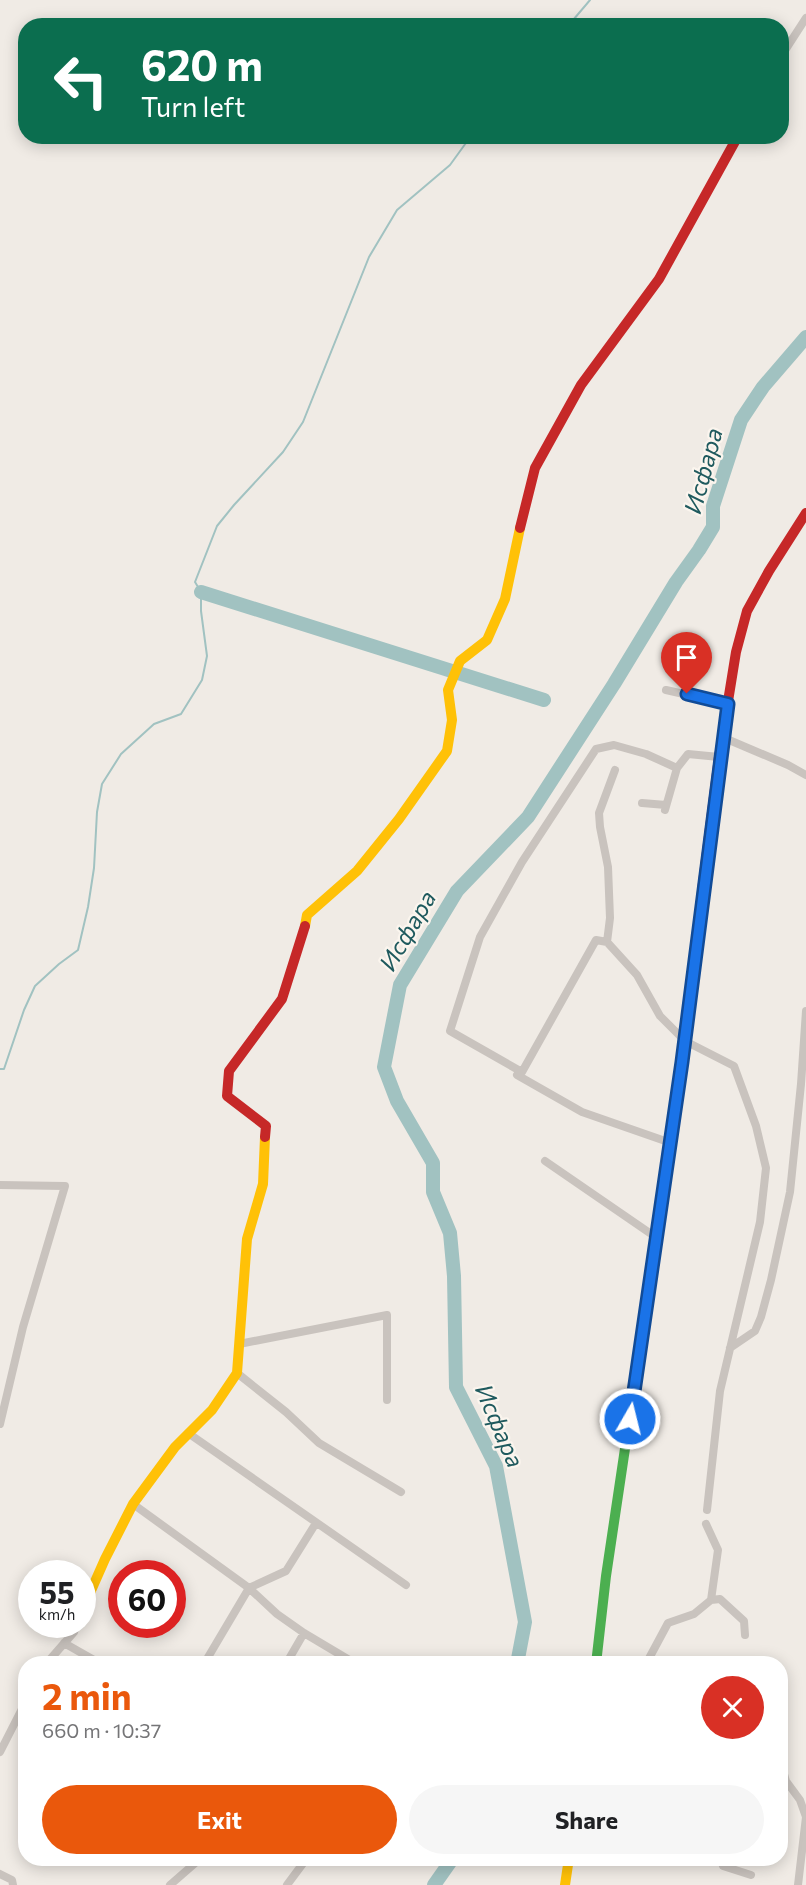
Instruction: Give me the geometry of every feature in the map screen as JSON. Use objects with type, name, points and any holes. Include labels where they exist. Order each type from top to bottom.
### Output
[{"type":"street","points":[[789,44],[806,18]]},
{"type":"street","points":[[96,1579],[133,1504],[174,1447],[212,1410],[237,1373],[247,1239],[263,1184],[266,1126],[227,1096],[229,1071],[282,999],[302,939],[307,915],[357,871],[399,819],[447,751],[452,720],[448,690],[460,661],[487,640],[505,599],[535,468],[581,385],[659,279],[734,144]]},
{"type":"street","points":[[597,1656],[606,1576],[671,1143],[722,737],[736,652],[747,611],[806,513]]},
{"type":"street","points":[[666,690],[728,704]]},
{"type":"street","points":[[722,737],[806,775]]},
{"type":"street","points":[[522,1072],[450,1031],[480,937],[522,862],[596,748],[614,745],[646,754],[677,768]]},
{"type":"street","points":[[642,803],[666,807],[677,768],[688,754],[720,757]]},
{"type":"street","points":[[607,942],[610,918],[608,867],[599,813],[615,770]]},
{"type":"street","points":[[671,1143],[582,1112],[517,1076],[522,1072],[596,940],[607,942],[637,975],[660,1016],[685,1041],[734,1066],[756,1126],[766,1168],[760,1222],[720,1391],[707,1510]]},
{"type":"street","points":[[730,1348],[755,1330],[762,1317],[771,1280],[790,1192],[806,1011]]},
{"type":"street","points":[[545,1161],[657,1238]]},
{"type":"street","points":[[0,1185],[65,1186],[23,1327],[0,1424]]},
{"type":"street","points":[[239,1344],[387,1315],[387,1400]]},
{"type":"street","points":[[237,1373],[286,1412],[319,1443],[401,1492]]},
{"type":"street","points":[[188,1433],[406,1585]]},
{"type":"street","points":[[133,1504],[249,1588],[277,1614],[303,1633],[342,1656]]},
{"type":"street","points":[[209,1656],[249,1588],[286,1571],[316,1523]]},
{"type":"street","points":[[706,1524],[718,1550],[711,1600]]},
{"type":"street","points":[[650,1656],[668,1623],[694,1614],[711,1600],[720,1599],[744,1621],[745,1635]]},
{"type":"street","points":[[290,1656],[303,1633]]},
{"type":"street","points":[[53,1656],[69,1638]]},
{"type":"street","points":[[64,1643],[87,1656]]},
{"type":"street","points":[[0,1752],[18,1717]]},
{"type":"street","points":[[788,1784],[800,1800],[806,1817],[798,1885]]},
{"type":"street","points":[[170,1885],[192,1866]]},
{"type":"street","points":[[287,1885],[300,1866]]},
{"type":"street","points":[[565,1885],[568,1866]]},
{"type":"street","points":[[723,1866],[751,1875]]},
{"type":"street","points":[[0,1874],[12,1881],[13,1885]]},
{"type":"waterway","points":[[575,18],[590,0]]},
{"type":"waterway","points":[[0,1069],[4,1069],[24,1010],[35,986],[78,950],[94,868],[97,812],[102,784],[121,754],[154,724],[181,714],[202,680],[207,656],[201,592],[195,582],[217,526],[283,452],[303,422],[369,257],[397,210],[450,165],[465,144]]},
{"type":"waterway","name":"Исфара","points":[[519,1656],[525,1622],[496,1466],[456,1387],[454,1276],[450,1233],[433,1192],[433,1163],[397,1101],[384,1067],[400,985],[457,891],[528,817],[614,684],[676,582],[699,550],[713,527],[713,506],[741,420],[763,387],[806,337]]},
{"type":"waterway","points":[[201,592],[544,700]]},
{"type":"waterway","name":"Исфара","points":[[434,1885],[447,1866]]},
{"type":"traffic: fast","points":[[597,1656],[606,1576],[647,1301]]},
{"type":"traffic: slow","points":[[305,926],[307,915],[357,871],[399,819],[447,751],[452,720],[448,690],[460,661],[487,640],[505,599],[520,528]]},
{"type":"traffic: slow","points":[[647,1301],[671,1143],[702,891]]},
{"type":"traffic: slow","points":[[96,1579],[133,1504],[175,1447],[212,1410],[237,1373],[247,1239],[263,1184],[265,1137]]},
{"type":"traffic: slow","points":[[565,1885],[568,1866]]},
{"type":"traffic: jam","points":[[520,528],[535,468],[581,385],[659,279],[734,144]]},
{"type":"traffic: jam","points":[[702,891],[719,757],[736,652],[747,611],[806,513]]},
{"type":"traffic: jam","points":[[265,1137],[266,1126],[227,1096],[229,1071],[282,999],[305,926]]},
{"type":"route","points":[[630,1419],[671,1143],[728,704],[687,694]]}]
